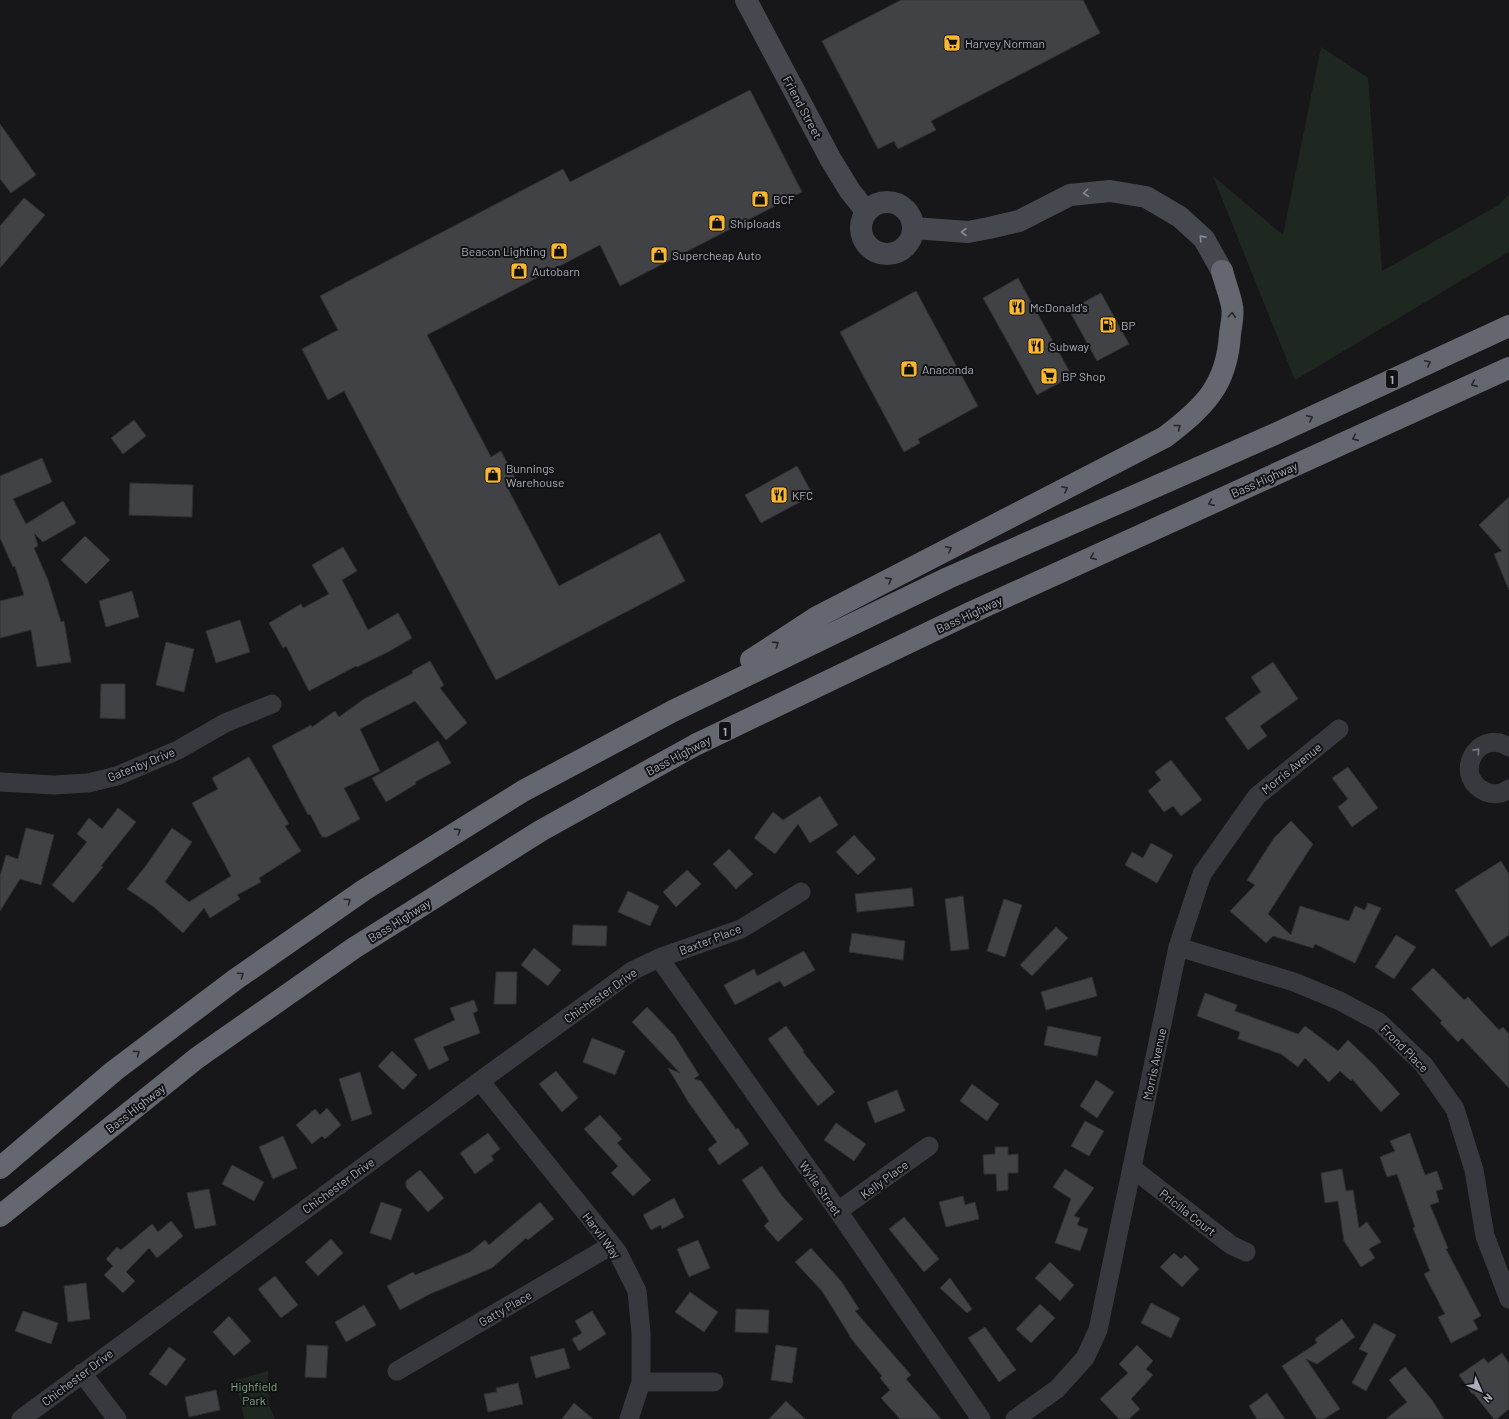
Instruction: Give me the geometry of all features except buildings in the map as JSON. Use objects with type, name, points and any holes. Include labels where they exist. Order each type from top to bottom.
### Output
[{"type":"highway","points":[[673,711],[817,618],[1165,437],[1190,418],[1207,400],[1220,379],[1229,348],[1232,308],[1222,271]]},
{"type":"highway","name":"1","points":[[0,1168],[114,1070],[236,979],[364,890],[523,791],[673,711],[948,578],[1275,434],[1509,326]]},
{"type":"highway","name":"Bass Highway","points":[[3,1214],[197,1058],[354,948],[542,830],[695,745],[970,613],[1509,368]]},
{"type":"highway","points":[[0,1156],[114,1070]]},
{"type":"street","name":"Friend Street","points":[[746,0],[830,160],[850,191],[866,211]]},
{"type":"street","points":[[914,228],[968,232],[1019,221],[1070,195],[1110,191],[1146,197],[1180,217],[1204,239],[1222,271]]},
{"type":"street","points":[[882,201],[892,201],[908,211],[914,228],[912,237],[902,249],[894,253],[885,254],[876,252],[868,247],[862,237],[860,228],[866,211],[873,205],[882,201]]},
{"type":"street","name":"Gatenby Drive","points":[[0,782],[54,785],[88,783],[117,776],[178,750],[225,723],[272,704]]},
{"type":"street","name":"Morris Avenue","points":[[1014,1419],[1057,1389],[1085,1358],[1098,1330],[1178,947],[1202,874],[1257,796],[1338,729]]},
{"type":"street","points":[[1507,794],[1489,793],[1481,790],[1472,780],[1469,768],[1470,759],[1474,752],[1481,746],[1488,743],[1497,742],[1509,747]]},
{"type":"street","name":"Baxter Place","points":[[659,958],[741,929],[801,892]]},
{"type":"street","name":"Frond Place","points":[[1178,947],[1294,982],[1340,1001],[1379,1022],[1424,1065],[1455,1109],[1474,1170],[1485,1236],[1509,1299]]},
{"type":"street","name":"Chichester Drive","points":[[21,1419],[632,971],[659,958]]},
{"type":"street","name":"Wylie Street","points":[[659,958],[838,1211],[981,1419]]},
{"type":"street","name":"Harvil Way","points":[[480,1081],[618,1253],[637,1291],[641,1333],[642,1382],[629,1419]]},
{"type":"street","name":"Kelly Place","points":[[838,1211],[929,1146]]},
{"type":"street","name":"Pricilla Court","points":[[1132,1168],[1231,1245],[1246,1252]]},
{"type":"street","name":"Gatty Place","points":[[397,1371],[612,1245]]},
{"type":"street","points":[[82,1373],[117,1419]]},
{"type":"street","points":[[642,1382],[714,1382]]},
{"type":"green space","points":[[1321,47],[1368,78],[1382,271],[1499,205],[1509,194],[1509,252],[1295,380],[1213,176],[1283,235]]},
{"type":"green space","name":"Highfield Park","points":[[268,1371],[269,1406],[275,1419],[244,1419],[236,1380]]},
{"type":"place","name":"Harvey Norman","points":[[952,43]]},
{"type":"place","name":"BCF","points":[[760,199]]},
{"type":"place","name":"Shiploads","points":[[717,223]]},
{"type":"place","name":"Beacon Lighting","points":[[559,251]]},
{"type":"place","name":"Supercheap Auto","points":[[659,255]]},
{"type":"place","name":"Autobarn","points":[[519,271]]},
{"type":"place","name":"McDonald's","points":[[1017,307]]},
{"type":"place","name":"BP","points":[[1108,325]]},
{"type":"place","name":"Subway","points":[[1036,346]]},
{"type":"place","name":"Anaconda","points":[[909,369]]},
{"type":"place","name":"BP Shop","points":[[1049,376]]},
{"type":"place","name":"Bunnings Warehouse","points":[[493,475]]},
{"type":"place","name":"KFC","points":[[779,495]]}]
